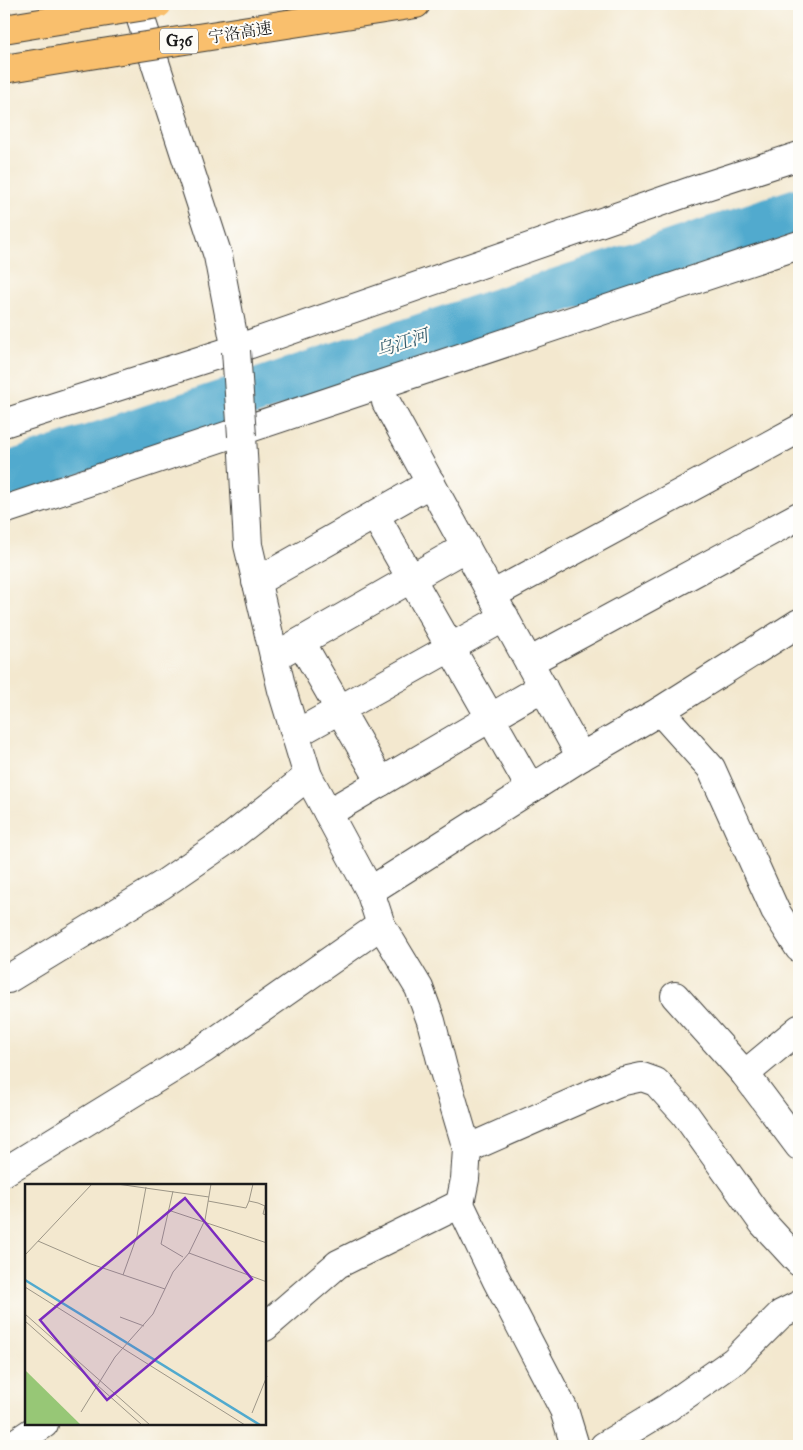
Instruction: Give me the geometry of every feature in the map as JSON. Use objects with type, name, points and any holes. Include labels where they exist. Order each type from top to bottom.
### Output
[{"type":"highway","points":[[4,29],[158,4]]},
{"type":"highway","name":"宁洛高速","points":[[4,69],[416,4]]},
{"type":"street","points":[[136,4],[218,256],[236,350],[248,545],[282,690],[308,776],[370,891],[380,925],[419,988],[431,1020],[467,1149],[465,1179],[460,1204],[496,1279],[564,1410],[575,1446]]},
{"type":"street","points":[[4,423],[236,350],[688,192],[799,156]]},
{"type":"street","points":[[4,510],[799,245]]},
{"type":"street","points":[[4,528],[243,442],[386,402],[799,264]]},
{"type":"street","points":[[386,402],[581,757]]},
{"type":"street","points":[[296,734],[450,648],[498,606],[799,429]]},
{"type":"street","points":[[256,582],[431,483]]},
{"type":"street","points":[[375,515],[531,789]]},
{"type":"street","points":[[529,662],[799,516]]},
{"type":"street","points":[[274,657],[466,547]]},
{"type":"street","points":[[370,891],[581,757],[660,711],[744,656],[799,623]]},
{"type":"street","points":[[301,642],[382,782]]},
{"type":"street","points":[[328,813],[543,687]]},
{"type":"street","points":[[660,711],[711,768],[775,910],[799,948]]},
{"type":"street","points":[[8,979],[162,885],[226,841],[308,776]]},
{"type":"street","points":[[4,1172],[204,1049],[380,925]]},
{"type":"street","points":[[676,996],[745,1074],[798,1140]]},
{"type":"street","points":[[745,1074],[799,1029]]},
{"type":"street","points":[[467,1149],[619,1082],[642,1077],[656,1082],[685,1114],[763,1223],[799,1262]]},
{"type":"street","points":[[266,1326],[338,1264],[460,1204]]},
{"type":"street","points":[[604,1446],[667,1408],[734,1361],[781,1314],[799,1305]]},
{"type":"street","points":[[10,1446],[42,1425]]},
{"type":"waterway","name":"乌江河","points":[[4,476],[799,210]]}]
